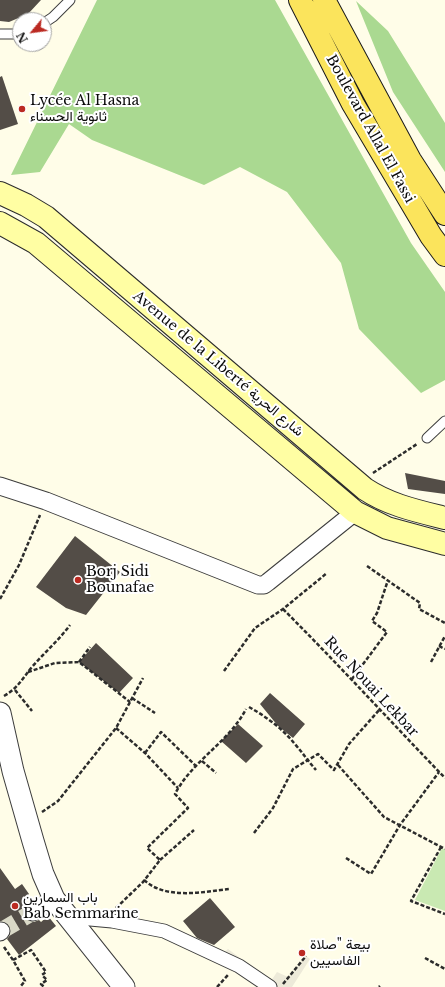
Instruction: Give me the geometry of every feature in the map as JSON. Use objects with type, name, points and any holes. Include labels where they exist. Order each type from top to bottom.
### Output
[{"type":"main road","name":"Boulevard Allal El Fassi","points":[[300,0],[353,104],[431,236],[445,256]]},
{"type":"main road","name":"Boulevard Allal El Fassi","points":[[324,0],[410,160],[445,214]]},
{"type":"main road","name":"Avenue de la Liberté شارع الحرية","points":[[0,193],[26,205],[46,217],[365,489],[395,504],[445,518]]},
{"type":"main road","name":"Avenue de la Liberté شارع الحرية","points":[[0,223],[36,243],[355,512],[387,528],[445,544]]},
{"type":"street","points":[[0,486],[46,501],[258,585],[268,582],[355,512]]},
{"type":"street","points":[[0,713],[12,771],[43,874],[54,899],[124,987]]},
{"type":"street","points":[[33,912],[54,899]]},
{"type":"street","points":[[68,917],[112,921],[164,931],[239,966],[270,987]]},
{"type":"lane","points":[[52,18],[70,0]]},
{"type":"lane","points":[[0,34],[12,34]]},
{"type":"lane","points":[[427,438],[445,421]]},
{"type":"path","points":[[383,466],[427,438]]},
{"type":"path","points":[[0,599],[19,565],[46,501]]},
{"type":"path","points":[[367,566],[420,603],[419,609],[445,623]]},
{"type":"path","points":[[224,671],[255,628],[283,609],[328,573]]},
{"type":"path","points":[[352,679],[387,632],[372,621],[388,580]]},
{"type":"path","name":"Rue Nouai Lekbar","points":[[283,609],[352,679],[445,778]]},
{"type":"path","points":[[0,698],[15,690],[28,672],[56,643],[70,625]]},
{"type":"path","points":[[431,662],[445,636]]},
{"type":"path","points":[[439,646],[445,649]]},
{"type":"path","points":[[79,662],[90,647]]},
{"type":"path","points":[[28,672],[55,663],[79,662],[130,702]]},
{"type":"path","points":[[27,822],[58,801],[116,728],[143,678]]},
{"type":"path","points":[[15,690],[32,711]]},
{"type":"path","points":[[132,698],[155,713]]},
{"type":"path","points":[[160,860],[147,848],[188,808],[175,794],[178,788],[196,766],[238,724],[247,708],[266,718],[282,731],[316,770]]},
{"type":"path","points":[[254,833],[273,808],[293,769],[318,754],[334,770],[348,744],[380,709]]},
{"type":"path","points":[[116,728],[145,753],[178,788]]},
{"type":"path","points":[[145,753],[161,732],[196,766]]},
{"type":"path","points":[[202,761],[216,772]]},
{"type":"path","points":[[338,765],[384,816],[445,849]]},
{"type":"path","points":[[346,858],[371,874],[400,825],[439,772]]},
{"type":"path","points":[[112,921],[112,912],[144,880],[160,860],[194,830]]},
{"type":"path","points":[[441,847],[411,901],[445,914]]},
{"type":"path","points":[[144,880],[168,892],[202,893],[229,889]]},
{"type":"path","points":[[0,935],[25,981],[20,987]]},
{"type":"path","points":[[13,960],[31,950],[46,972],[42,975],[47,980],[41,984],[44,987]]},
{"type":"path","points":[[280,987],[306,956]]},
{"type":"path","points":[[425,958],[445,969]]},
{"type":"green space","points":[[97,0],[275,0],[411,243],[445,292],[445,380],[421,393],[359,329],[341,263],[287,192],[240,167],[204,185],[92,140],[69,124],[40,172],[11,175]]},
{"type":"green space","points":[[356,1],[388,31],[445,123],[445,172],[393,92]]},
{"type":"green space","points":[[442,848],[445,850],[445,911],[415,900]]},
{"type":"shaded area","points":[[228,949],[271,981],[277,972],[288,977],[306,956],[310,959],[292,987],[257,987],[216,959]]},
{"type":"building","points":[[0,0],[41,0],[30,12],[12,12],[12,21],[0,21]]},
{"type":"building","points":[[2,76],[18,124],[0,130],[0,77]]},
{"type":"building","points":[[405,473],[445,481],[445,494],[408,489]]},
{"type":"building","name":"Borj Sidi Bounafae","points":[[75,536],[120,572],[86,615],[66,608],[36,587]]},
{"type":"building","points":[[96,643],[133,678],[119,693],[79,662]]},
{"type":"building","points":[[270,693],[305,724],[293,738],[278,726],[260,704]]},
{"type":"building","points":[[238,724],[263,746],[246,763],[221,741]]},
{"type":"building","points":[[0,868],[15,889],[22,884],[29,894],[23,899],[27,904],[23,912],[25,918],[29,921],[34,922],[39,920],[41,922],[48,916],[56,926],[19,955],[7,939],[11,934],[11,928],[8,924],[0,921]]},
{"type":"building","points":[[210,898],[235,927],[214,945],[197,938],[183,921]]},
{"type":"tunnel","points":[[1,931],[33,912]]},
{"type":"place","name":"Lycée Al Hasna ثانوية الحسناء","points":[[22,109]]},
{"type":"place","name":"Borj Sidi Bounafae","points":[[78,580]]},
{"type":"place","name":"باب السمارين Bab Semmarine","points":[[15,906]]},
{"type":"place","name":"بيعة \"صلاة الفاسيين","points":[[302,953]]}]
